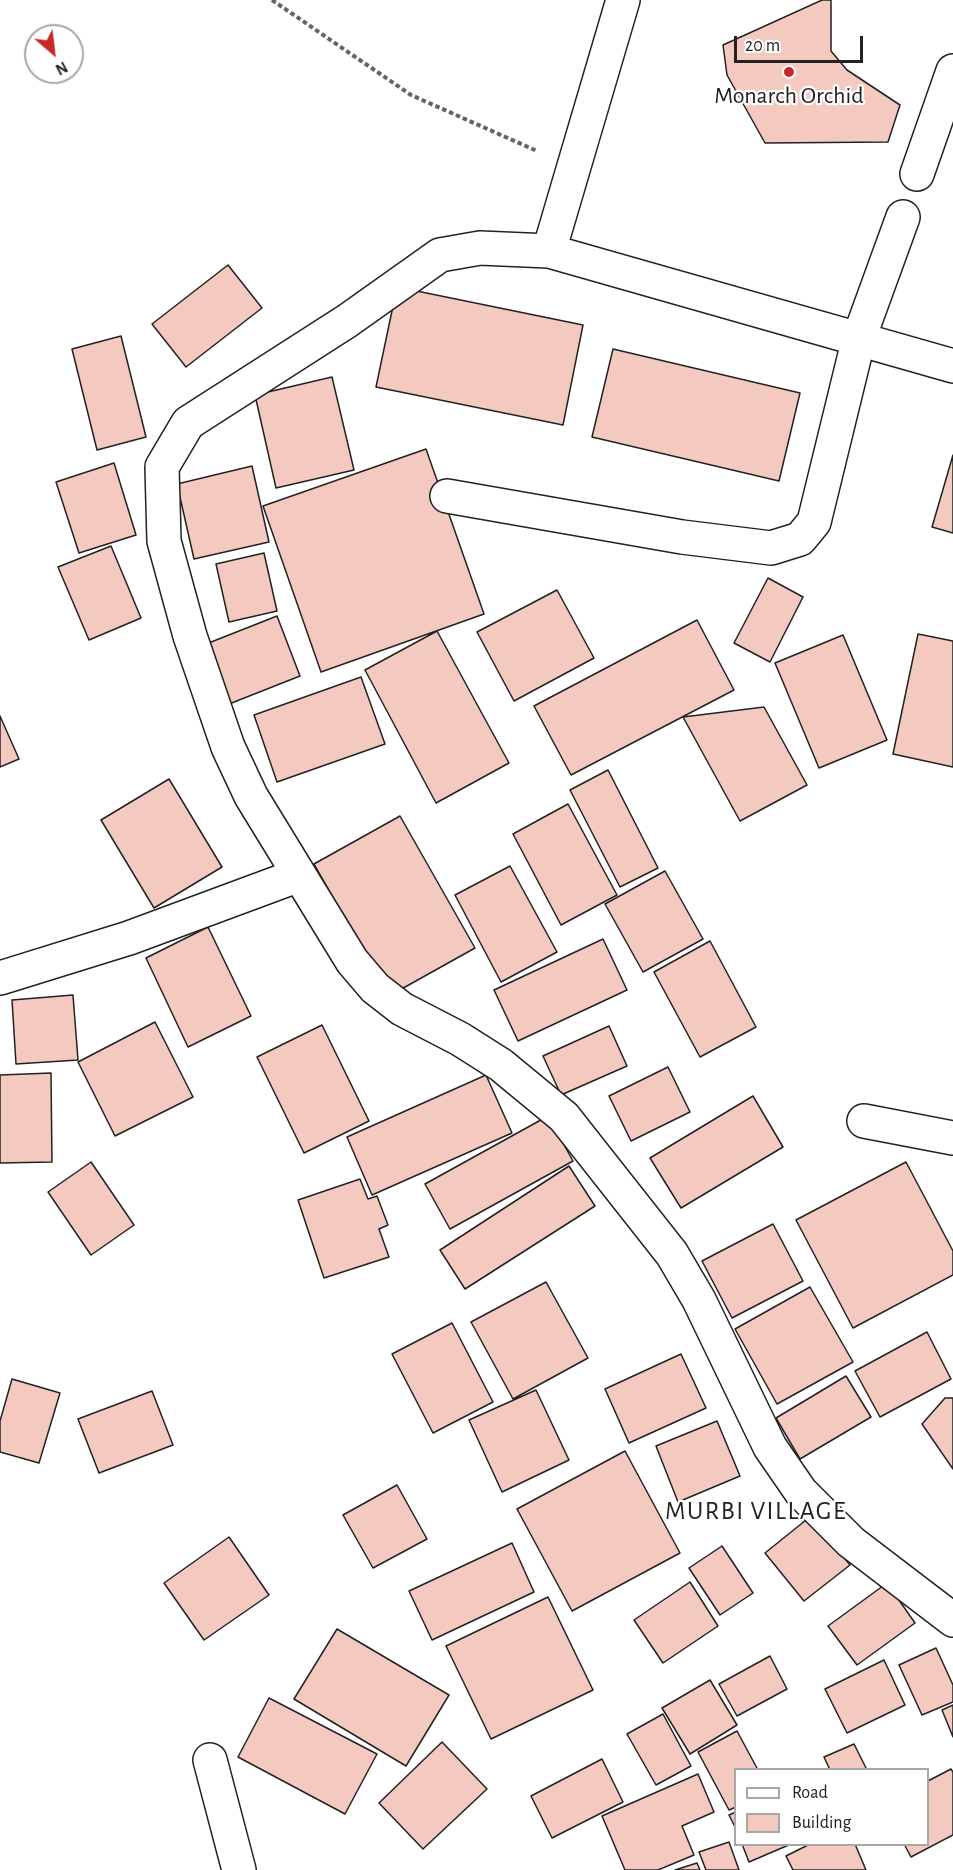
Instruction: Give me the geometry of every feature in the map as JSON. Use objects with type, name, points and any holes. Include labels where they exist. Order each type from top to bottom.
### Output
[{"type":"street","points":[[549,252],[623,0]]},
{"type":"street","points":[[917,174],[953,71]]},
{"type":"street","points":[[447,496],[682,537],[771,548],[800,539],[814,522],[859,338],[903,217]]},
{"type":"street","points":[[953,366],[549,252],[480,248],[440,255],[347,321],[188,423],[162,467],[164,541],[190,636],[228,747],[251,796],[352,961],[375,988],[402,1009],[460,1039],[501,1065],[564,1117],[672,1254],[699,1300],[770,1447],[801,1492],[851,1542],[953,1620]]},
{"type":"street","points":[[0,978],[129,938],[299,875]]},
{"type":"street","points":[[864,1121],[953,1138]]},
{"type":"street","points":[[210,1760],[239,1870]]},
{"type":"path","points":[[272,0],[411,95],[574,167]]},
{"type":"building","name":"Monarch Orchid","points":[[822,0],[831,0],[831,51],[847,70],[900,105],[888,142],[765,143],[727,75],[723,45]]},
{"type":"building","points":[[228,265],[262,308],[186,367],[152,324]]},
{"type":"building","points":[[397,287],[583,325],[563,425],[376,387]]},
{"type":"building","points":[[121,336],[146,437],[97,450],[72,349]]},
{"type":"building","points":[[613,349],[800,393],[779,481],[592,437]]},
{"type":"building","points":[[332,377],[354,470],[276,488],[255,395]]},
{"type":"building","points":[[426,449],[484,614],[321,672],[263,506]]},
{"type":"building","points":[[953,455],[953,533],[932,527]]},
{"type":"building","points":[[114,463],[136,535],[79,553],[56,482]]},
{"type":"building","points":[[252,466],[269,542],[194,559],[177,484]]},
{"type":"building","points":[[111,546],[141,618],[89,640],[58,567]]},
{"type":"building","points":[[264,553],[277,611],[229,622],[216,564]]},
{"type":"building","points":[[768,578],[803,597],[770,662],[734,643]]},
{"type":"building","points":[[557,590],[594,658],[514,701],[477,632]]},
{"type":"building","points":[[277,616],[300,676],[224,706],[201,646]]},
{"type":"building","points":[[697,620],[734,690],[571,775],[534,706]]},
{"type":"building","points":[[437,631],[509,763],[436,803],[365,670]]},
{"type":"building","points":[[918,634],[953,641],[953,767],[893,754]]},
{"type":"building","points":[[843,635],[887,740],[819,768],[775,663]]},
{"type":"building","points":[[361,677],[385,744],[277,782],[254,715]]},
{"type":"building","points":[[764,707],[807,785],[740,821],[683,717]]},
{"type":"building","points":[[0,716],[19,759],[0,767]]},
{"type":"building","points":[[608,770],[658,868],[620,887],[570,790]]},
{"type":"building","points":[[169,779],[222,867],[154,908],[101,820]]},
{"type":"building","points":[[568,804],[617,895],[561,925],[513,834]]},
{"type":"building","points":[[400,816],[475,948],[389,996],[314,864]]},
{"type":"building","points":[[510,866],[557,952],[501,982],[455,895]]},
{"type":"building","points":[[665,871],[703,939],[643,972],[605,904]]},
{"type":"building","points":[[208,927],[251,1016],[188,1047],[146,958]]},
{"type":"building","points":[[603,939],[627,990],[518,1041],[494,990]]},
{"type":"building","points":[[710,941],[756,1027],[700,1057],[654,972]]},
{"type":"building","points":[[73,995],[78,1060],[16,1064],[12,1000]]},
{"type":"building","points":[[155,1022],[193,1097],[115,1136],[78,1062]]},
{"type":"building","points":[[322,1025],[369,1121],[304,1153],[257,1057]]},
{"type":"building","points":[[609,1026],[627,1066],[561,1095],[543,1056]]},
{"type":"building","points":[[668,1067],[690,1112],[631,1141],[609,1096]]},
{"type":"building","points":[[51,1073],[52,1162],[0,1163],[0,1075]]},
{"type":"building","points":[[486,1075],[512,1133],[372,1195],[347,1137]]},
{"type":"building","points":[[753,1096],[783,1147],[681,1208],[650,1158]]},
{"type":"building","points":[[548,1116],[573,1161],[450,1229],[425,1184]]},
{"type":"building","points":[[91,1162],[134,1225],[91,1255],[48,1192]]},
{"type":"building","points":[[906,1162],[953,1251],[953,1275],[853,1328],[796,1220]]},
{"type":"building","points":[[569,1166],[595,1206],[465,1289],[440,1250]]},
{"type":"building","points":[[360,1179],[368,1199],[377,1196],[388,1225],[379,1229],[389,1257],[324,1278],[298,1200]]},
{"type":"building","points":[[773,1224],[803,1281],[732,1318],[702,1261]]},
{"type":"building","points":[[546,1282],[588,1358],[513,1399],[471,1322]]},
{"type":"building","points":[[810,1287],[853,1362],[777,1404],[735,1329]]},
{"type":"building","points":[[452,1323],[493,1402],[433,1433],[392,1354]]},
{"type":"building","points":[[927,1332],[951,1379],[880,1417],[855,1371]]},
{"type":"building","points":[[681,1354],[706,1408],[629,1443],[605,1389]]},
{"type":"building","points":[[846,1376],[871,1417],[800,1459],[776,1418]]},
{"type":"building","points":[[12,1379],[60,1393],[39,1463],[0,1452],[0,1421]]},
{"type":"building","points":[[536,1390],[569,1460],[502,1492],[469,1420]]},
{"type":"building","points":[[152,1391],[173,1445],[99,1473],[78,1419]]},
{"type":"building","points":[[945,1398],[953,1398],[953,1469],[922,1424]]},
{"type":"building","points":[[717,1421],[740,1476],[678,1502],[656,1446]]},
{"type":"building","points":[[625,1451],[680,1553],[572,1611],[517,1509]]},
{"type":"building","points":[[397,1485],[427,1539],[373,1568],[343,1515]]},
{"type":"building","points":[[811,1516],[850,1565],[804,1601],[765,1553]]},
{"type":"building","points":[[229,1537],[269,1595],[204,1640],[164,1583]]},
{"type":"building","points":[[512,1543],[534,1592],[432,1640],[409,1591]]},
{"type":"building","points":[[722,1546],[753,1593],[720,1615],[689,1568]]},
{"type":"building","points":[[690,1582],[718,1626],[663,1663],[634,1620]]},
{"type":"building","points":[[887,1583],[915,1623],[857,1665],[828,1626]]},
{"type":"building","points":[[548,1597],[593,1690],[491,1739],[446,1646]]},
{"type":"building","points":[[337,1629],[449,1695],[406,1766],[294,1699]]},
{"type":"building","points":[[936,1648],[953,1685],[953,1702],[922,1715],[899,1665]]},
{"type":"building","points":[[770,1656],[787,1689],[737,1716],[719,1684]]},
{"type":"building","points":[[884,1660],[905,1705],[847,1733],[825,1689]]},
{"type":"building","points":[[710,1680],[737,1725],[690,1754],[662,1708]]},
{"type":"building","points":[[269,1698],[377,1754],[345,1814],[238,1757]]},
{"type":"building","points":[[953,1705],[953,1737],[942,1710]]},
{"type":"building","points":[[663,1714],[691,1766],[656,1785],[627,1734]]},
{"type":"building","points":[[737,1731],[757,1768],[734,1768],[734,1808],[729,1810],[698,1752]]},
{"type":"building","points":[[442,1742],[487,1789],[423,1849],[379,1803]]},
{"type":"building","points":[[854,1744],[866,1768],[829,1768],[824,1757]]},
{"type":"building","points":[[602,1759],[623,1802],[552,1838],[531,1796]]},
{"type":"building","points":[[951,1769],[953,1772],[953,1835],[911,1857],[905,1846],[929,1846],[929,1780]]},
{"type":"building","points":[[698,1774],[714,1812],[682,1826],[694,1855],[658,1870],[625,1870],[602,1816]]},
{"type":"building","points":[[734,1813],[734,1825],[729,1815]]},
{"type":"building","points":[[729,1842],[739,1870],[706,1870],[699,1852]]},
{"type":"building","points":[[743,1846],[786,1846],[749,1862]]},
{"type":"building","points":[[806,1846],[856,1846],[866,1870],[793,1870],[786,1856]]},
{"type":"building","points":[[697,1863],[700,1870],[675,1870]]},
{"type":"place","name":"Monarch Orchid","points":[[789,72]]},
{"type":"district","name":"MURBI VILLAGE","points":[[756,1511]]}]
